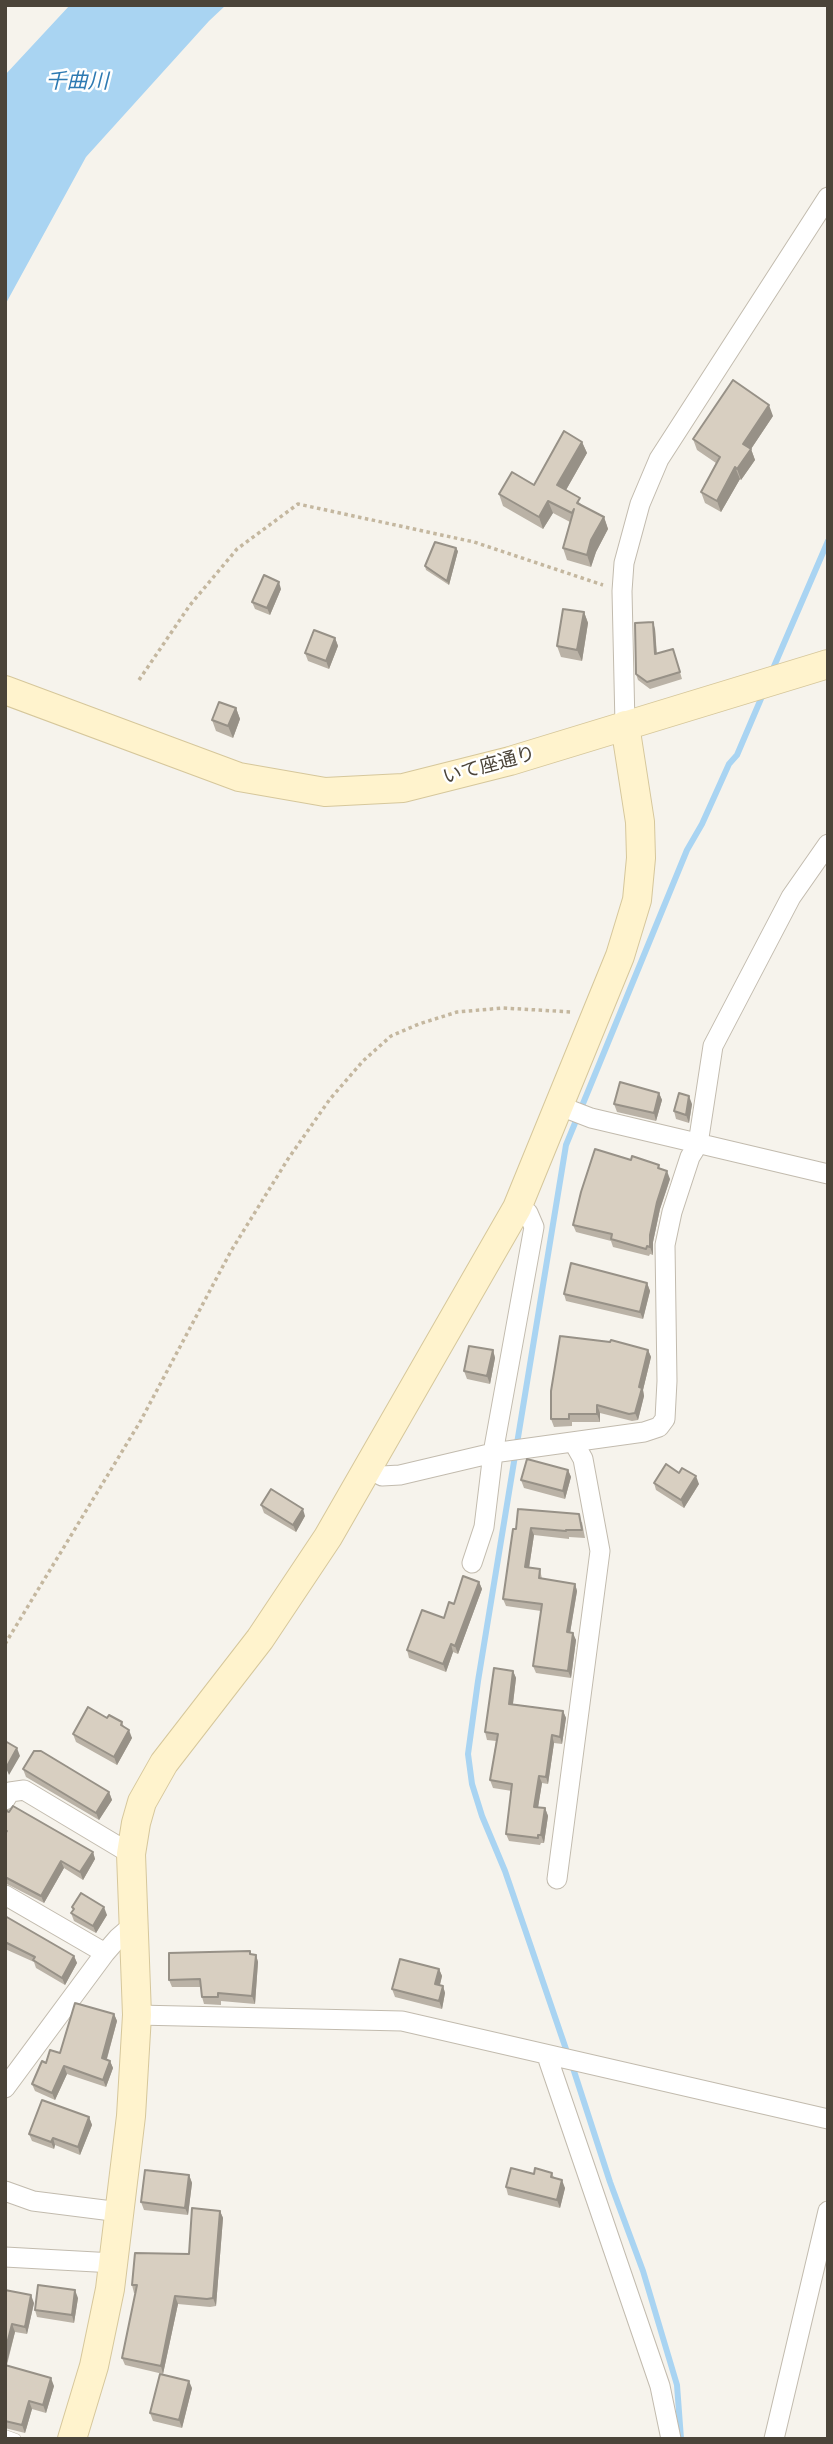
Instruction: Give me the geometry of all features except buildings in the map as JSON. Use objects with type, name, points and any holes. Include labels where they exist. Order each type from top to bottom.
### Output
[{"type":"street","points":[[72,2439],[102,2330],[120,2211],[135,2068],[137,2015],[131,1854],[142,1802],[152,1781],[183,1736],[260,1639],[328,1537],[517,1208],[566,1108],[595,1015],[623,945],[637,900],[640,822],[625,724],[622,591],[624,563],[633,523],[659,459],[828,197]]},
{"type":"street","name":"いて座通り","points":[[5,690],[239,777],[283,786],[339,791],[403,788],[510,761],[828,664]]},
{"type":"street","points":[[369,1468],[382,1476],[400,1475],[507,1451],[644,1432],[659,1427],[665,1419],[665,1245],[690,1157],[698,1144],[713,1046],[791,897],[828,844]]},
{"type":"street","points":[[566,1108],[592,1118],[828,1174]]},
{"type":"street","points":[[472,1563],[507,1451],[534,1227],[528,1213],[517,1208]]},
{"type":"street","points":[[556,1880],[600,1551],[583,1459],[574,1443]]},
{"type":"street","points":[[5,1800],[10,1792],[24,1790],[131,1854]]},
{"type":"street","points":[[5,1895],[105,1953]]},
{"type":"street","points":[[5,2088],[105,1953],[133,1925]]},
{"type":"street","points":[[137,2015],[402,2021],[828,2119]]},
{"type":"street","points":[[552,2057],[660,2386],[671,2439]]},
{"type":"street","points":[[5,2191],[33,2201],[120,2211]]},
{"type":"street","points":[[774,2439],[828,2211]]},
{"type":"street","points":[[5,2257],[114,2263]]},
{"type":"lane","points":[[5,2435],[16,2439]]},
{"type":"path","points":[[139,680],[190,605],[237,549],[298,503],[474,542],[622,591]]},
{"type":"path","points":[[5,1644],[140,1422],[232,1251],[288,1159],[330,1099],[363,1061],[391,1037],[419,1024],[457,1012],[503,1008],[553,1009],[595,1015]]},
{"type":"water","name":"千曲川","points":[[70,5],[226,5],[86,157],[5,305],[5,75]]},
{"type":"waterway","points":[[772,671],[828,541]]},
{"type":"waterway","points":[[568,2055],[472,1784],[468,1754],[478,1681],[566,1145],[687,850],[729,764],[737,755],[763,694]]},
{"type":"waterway","points":[[572,2065],[610,2182],[643,2271],[677,2385],[681,2439]]}]
